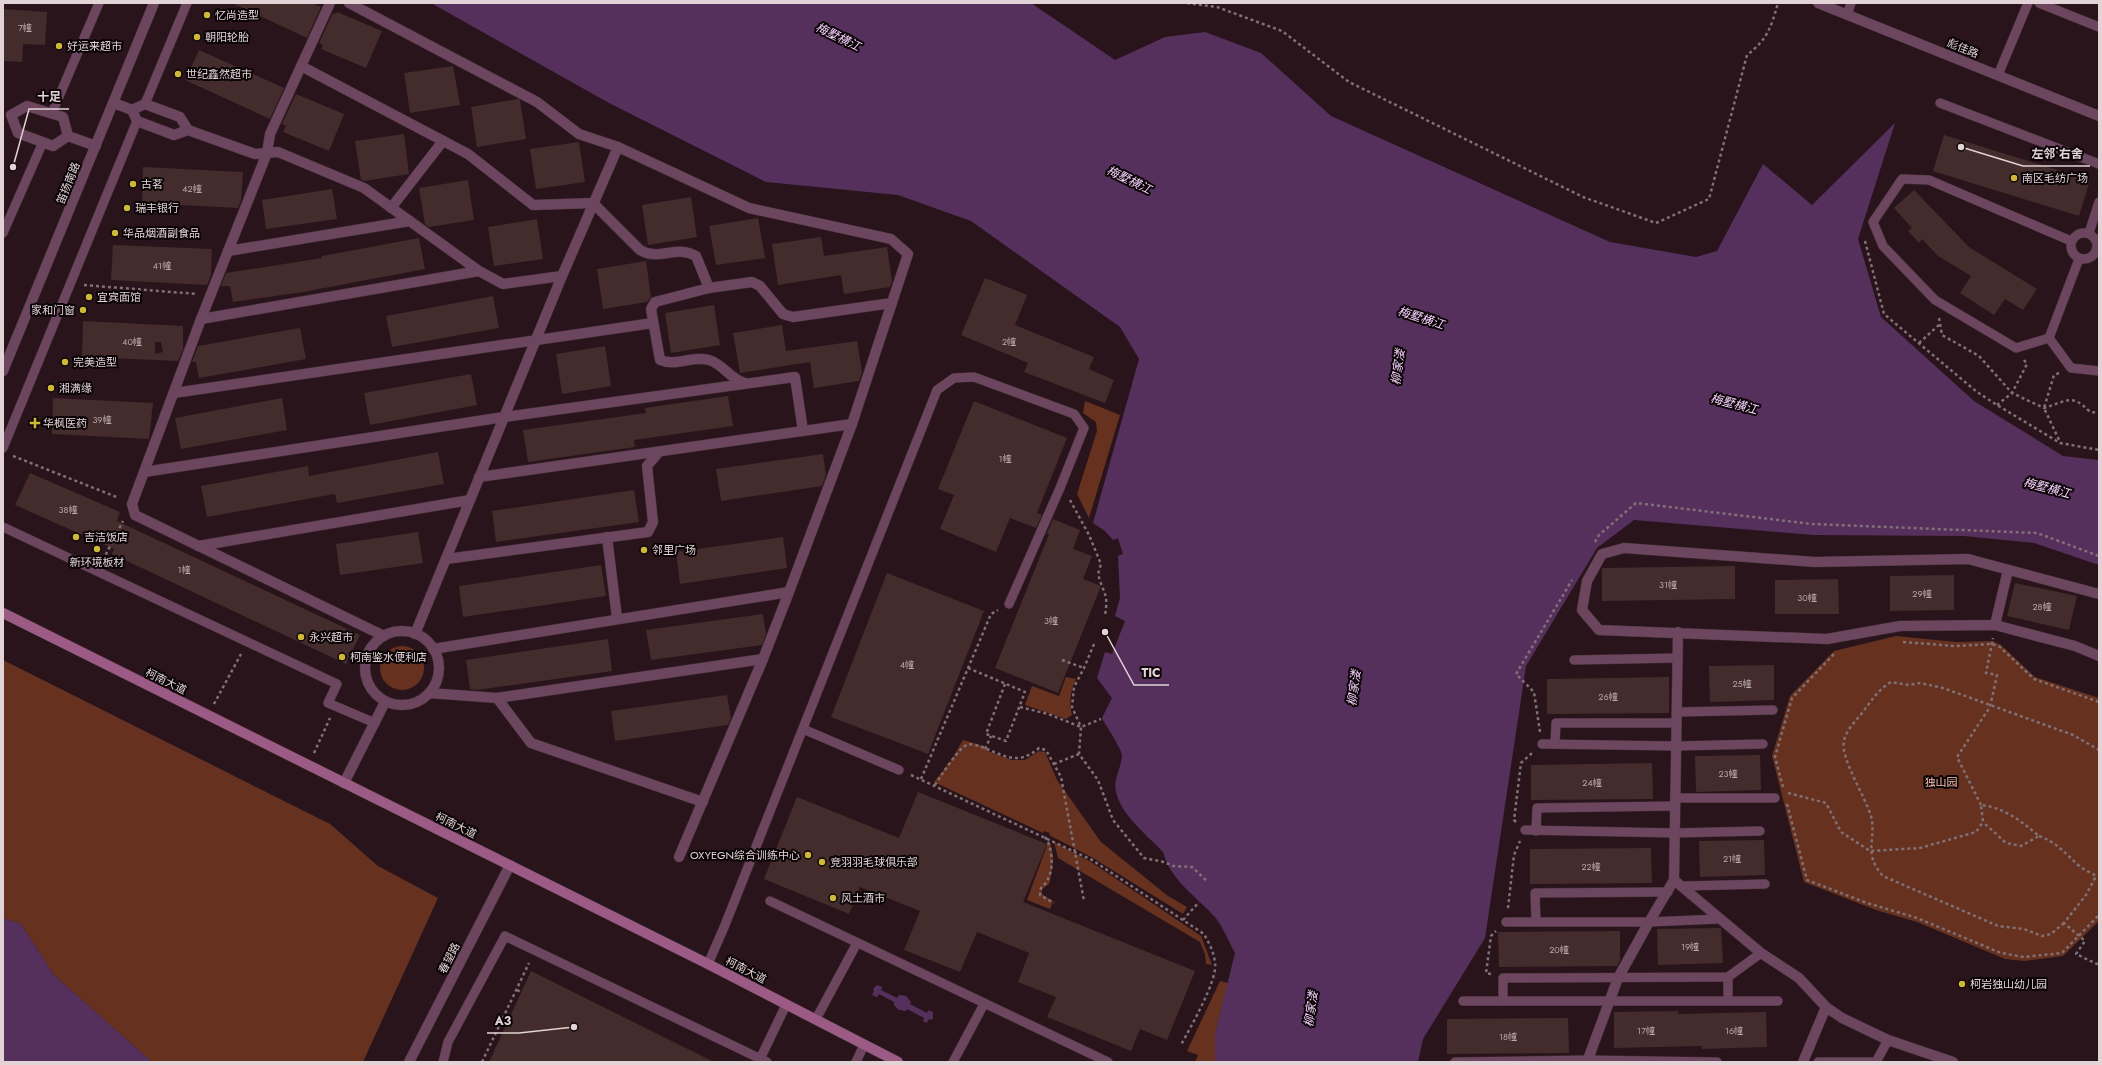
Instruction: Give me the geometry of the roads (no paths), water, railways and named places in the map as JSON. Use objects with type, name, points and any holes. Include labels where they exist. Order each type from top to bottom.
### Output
[{"type":"main road","name":"柯南大道","points":[[3,613],[708,964],[898,1062]]},
{"type":"street","name":"笛扬南路","points":[[3,371],[154,3]]},
{"type":"street","points":[[330,3],[270,134],[267,153],[201,319],[132,504],[135,515],[384,636]]},
{"type":"street","points":[[350,3],[537,102],[579,134],[618,147],[749,208],[891,239],[908,254],[852,424],[763,659],[679,857]]},
{"type":"street","name":"彪佳路","points":[[1818,3],[2099,116]]},
{"type":"street","points":[[301,66],[468,154],[533,205],[593,203],[640,250],[649,255],[686,251],[696,256],[709,288]]},
{"type":"street","points":[[114,103],[132,110],[137,121],[174,135],[188,130]]},
{"type":"street","points":[[132,110],[145,104],[180,117],[188,130],[255,154],[278,152],[364,188],[479,271],[503,284],[562,276]]},
{"type":"street","points":[[27,106],[52,113],[63,117],[68,136],[53,146],[18,133],[7,114],[27,106]]},
{"type":"street","points":[[68,136],[96,146]]},
{"type":"street","points":[[391,208],[443,141]]},
{"type":"street","points":[[415,634],[562,276],[618,147]]},
{"type":"street","points":[[228,251],[410,221]]},
{"type":"street","points":[[201,319],[479,271]]},
{"type":"street","points":[[746,383],[738,381],[717,363],[707,359],[668,364],[660,360],[651,309],[655,302],[709,288],[752,282],[760,286],[783,314],[793,317],[892,303]]},
{"type":"street","points":[[174,393],[653,323]]},
{"type":"street","points":[[144,472],[504,417],[795,377],[803,431]]},
{"type":"street","points":[[479,477],[852,424]]},
{"type":"street","points":[[446,560],[648,532],[653,522],[647,466],[659,452]]},
{"type":"street","points":[[198,546],[470,500]]},
{"type":"street","points":[[607,537],[617,618]]},
{"type":"street","points":[[2099,594],[1968,559],[1815,562],[1624,548],[1602,554],[1587,581],[1582,610],[1599,630],[1827,639],[1900,626],[1995,624],[2075,646],[2099,656]]},
{"type":"street","points":[[1995,624],[2008,570]]},
{"type":"street","points":[[433,649],[617,618],[788,592]]},
{"type":"street","points":[[405,631],[415,634],[425,640],[433,649],[438,660],[439,672],[436,683],[429,693],[420,701],[409,705],[397,705],[385,702],[376,695],[369,686],[365,675],[365,663],[372,647],[384,636],[405,631]]},
{"type":"street","points":[[1587,1061],[1618,978],[1674,880],[1678,632]]},
{"type":"street","points":[[429,693],[497,698],[763,659]]},
{"type":"street","points":[[497,698],[531,744],[702,802]]},
{"type":"street","points":[[344,783],[385,702]]},
{"type":"street","name":"春望路","points":[[409,1062],[510,865]]},
{"type":"street","points":[[1674,880],[1684,886],[1761,953],[1800,978],[1826,1007],[1842,1018],[1928,1059],[1953,1062]]},
{"type":"street","points":[[1803,1062],[1826,1007]]},
{"type":"lane","points":[[52,113],[99,3]]},
{"type":"lane","points":[[145,104],[187,3]]},
{"type":"lane","points":[[1847,15],[1851,3]]},
{"type":"lane","points":[[1998,75],[2028,3]]},
{"type":"lane","points":[[2039,3],[2099,27]]},
{"type":"lane","points":[[1940,103],[2099,164]]},
{"type":"lane","points":[[6,451],[71,279],[137,121]]},
{"type":"lane","points":[[3,233],[43,142]]},
{"type":"lane","points":[[2049,338],[2016,348],[1935,300],[1882,246],[1873,222],[1902,180],[1929,180],[2071,241]]},
{"type":"lane","points":[[2089,233],[2099,202]]},
{"type":"lane","points":[[2089,233],[2096,239],[2099,248],[2091,258],[2079,259],[2071,252],[2071,241],[2078,234],[2089,233]]},
{"type":"lane","points":[[2049,338],[2079,259]]},
{"type":"lane","points":[[2049,338],[2071,368],[2099,371]]},
{"type":"lane","points":[[708,964],[725,925],[937,390],[954,378],[974,377],[1074,414],[1084,428],[1060,488],[1009,604]]},
{"type":"lane","points":[[3,527],[337,684],[328,703],[375,724]]},
{"type":"lane","points":[[1574,660],[1678,658]]},
{"type":"lane","points":[[1677,712],[1774,710]]},
{"type":"lane","points":[[1555,744],[1556,723],[1676,723]]},
{"type":"lane","points":[[803,729],[899,770]]},
{"type":"lane","points":[[1542,744],[1676,746],[1763,744]]},
{"type":"lane","points":[[1536,831],[1537,808],[1775,798]]},
{"type":"lane","points":[[1525,830],[1675,833],[1760,831]]},
{"type":"lane","points":[[1684,886],[1765,884]]},
{"type":"lane","points":[[1536,921],[1535,893],[1668,892]]},
{"type":"lane","points":[[770,901],[1108,1062]]},
{"type":"lane","points":[[1506,922],[1649,922],[1720,918]]},
{"type":"lane","points":[[443,1062],[448,1042],[505,936],[764,1060],[786,1005]]},
{"type":"lane","points":[[816,1019],[858,943]]},
{"type":"lane","points":[[1503,1001],[1503,978],[1728,976],[1761,953]]},
{"type":"lane","points":[[1728,976],[1728,1000]]},
{"type":"lane","points":[[1463,1001],[1778,1001]]},
{"type":"lane","points":[[953,1062],[984,1004]]},
{"type":"lane","points":[[1818,1062],[1876,1062],[1888,1040]]},
{"type":"lane","points":[[856,1062],[864,1045]]},
{"type":"lane","points":[[1455,1062],[1717,1062]]},
{"type":"water","points":[[431,3],[1031,3],[1115,60],[1165,37],[1205,32],[1261,53],[1331,116],[1610,242],[1696,257],[1717,251],[1763,164],[1812,205],[1895,123],[1858,239],[1881,317],[1974,401],[2063,456],[2099,460],[2099,565],[2034,543],[1964,536],[1813,535],[1634,520],[1597,548],[1526,666],[1485,938],[1423,1039],[1418,1062],[1215,1062],[1215,1034],[1235,953],[1215,917],[1178,880],[1163,852],[1135,824],[1123,809],[1115,787],[1122,756],[1117,743],[1102,718],[1112,698],[1097,678],[1105,652],[1112,654],[1125,621],[1115,616],[1120,598],[1118,556],[1123,554],[1118,538],[1113,540],[1105,531],[1093,523],[1139,359],[1120,327],[971,221],[898,195],[766,182],[609,103]]},
{"type":"water","points":[[3,918],[21,924],[54,975],[152,1062],[3,1062]]},
{"type":"water","points":[[877,985],[882,987],[881,990],[897,998],[899,995],[906,996],[911,1002],[910,1004],[927,1013],[928,1010],[933,1012],[933,1019],[928,1020],[927,1023],[923,1021],[924,1018],[907,1009],[906,1011],[899,1010],[894,1005],[894,1002],[879,994],[877,997],[872,995],[874,991],[873,989]]},
{"type":"place","name":"忆尚造型","points":[[207,15]]},
{"type":"place","name":"朝阳轮胎","points":[[197,37]]},
{"type":"place","name":"好运来超市","points":[[59,46]]},
{"type":"place","name":"世纪鑫然超市","points":[[178,74]]},
{"type":"place","name":"左邻˙右舍","points":[[1961,147]]},
{"type":"place","name":"十足","points":[[13,167]]},
{"type":"place","name":"南区毛纺广场","points":[[2014,178]]},
{"type":"place","name":"古茗","points":[[133,184]]},
{"type":"place","name":"瑞丰银行","points":[[127,208]]},
{"type":"place","name":"华品烟酒副食品","points":[[115,233]]},
{"type":"place","name":"宜宾面馆","points":[[89,297]]},
{"type":"place","name":"家和门窗","points":[[83,310]]},
{"type":"place","name":"完美造型","points":[[65,362]]},
{"type":"place","name":"湘满缘","points":[[51,388]]},
{"type":"place","name":"华枫医药","points":[[35,423]]},
{"type":"place","name":"吉洁饭店","points":[[76,537]]},
{"type":"place","name":"新环境板材","points":[[97,549]]},
{"type":"place","name":"邻里广场","points":[[644,550]]},
{"type":"place","name":"TIC","points":[[1105,632]]},
{"type":"place","name":"永兴超市","points":[[301,637]]},
{"type":"place","name":"柯南鉴水便利店","points":[[342,657]]},
{"type":"place","name":"OXYEGN综合训练中心","points":[[808,855]]},
{"type":"place","name":"竞羽羽毛球俱乐部","points":[[822,862]]},
{"type":"place","name":"风土酒市","points":[[833,898]]},
{"type":"place","name":"柯岩独山幼儿园","points":[[1962,984]]},
{"type":"place","name":"A3","points":[[574,1027]]},
{"type":"water label","name":"梅墅横江","points":[[838,37]]},
{"type":"water label","name":"梅墅横江","points":[[1129,180]]},
{"type":"water label","name":"梅墅横江","points":[[1421,318]]},
{"type":"water label","name":"柳家溇","points":[[1398,367]]},
{"type":"water label","name":"梅墅横江","points":[[1734,404]]},
{"type":"water label","name":"梅墅横江","points":[[2047,488]]},
{"type":"water label","name":"柳家溇","points":[[1354,688]]},
{"type":"water label","name":"柳家溇","points":[[1311,1009]]},
{"type":"park label","name":"独山园","points":[[1941,782]]}]
